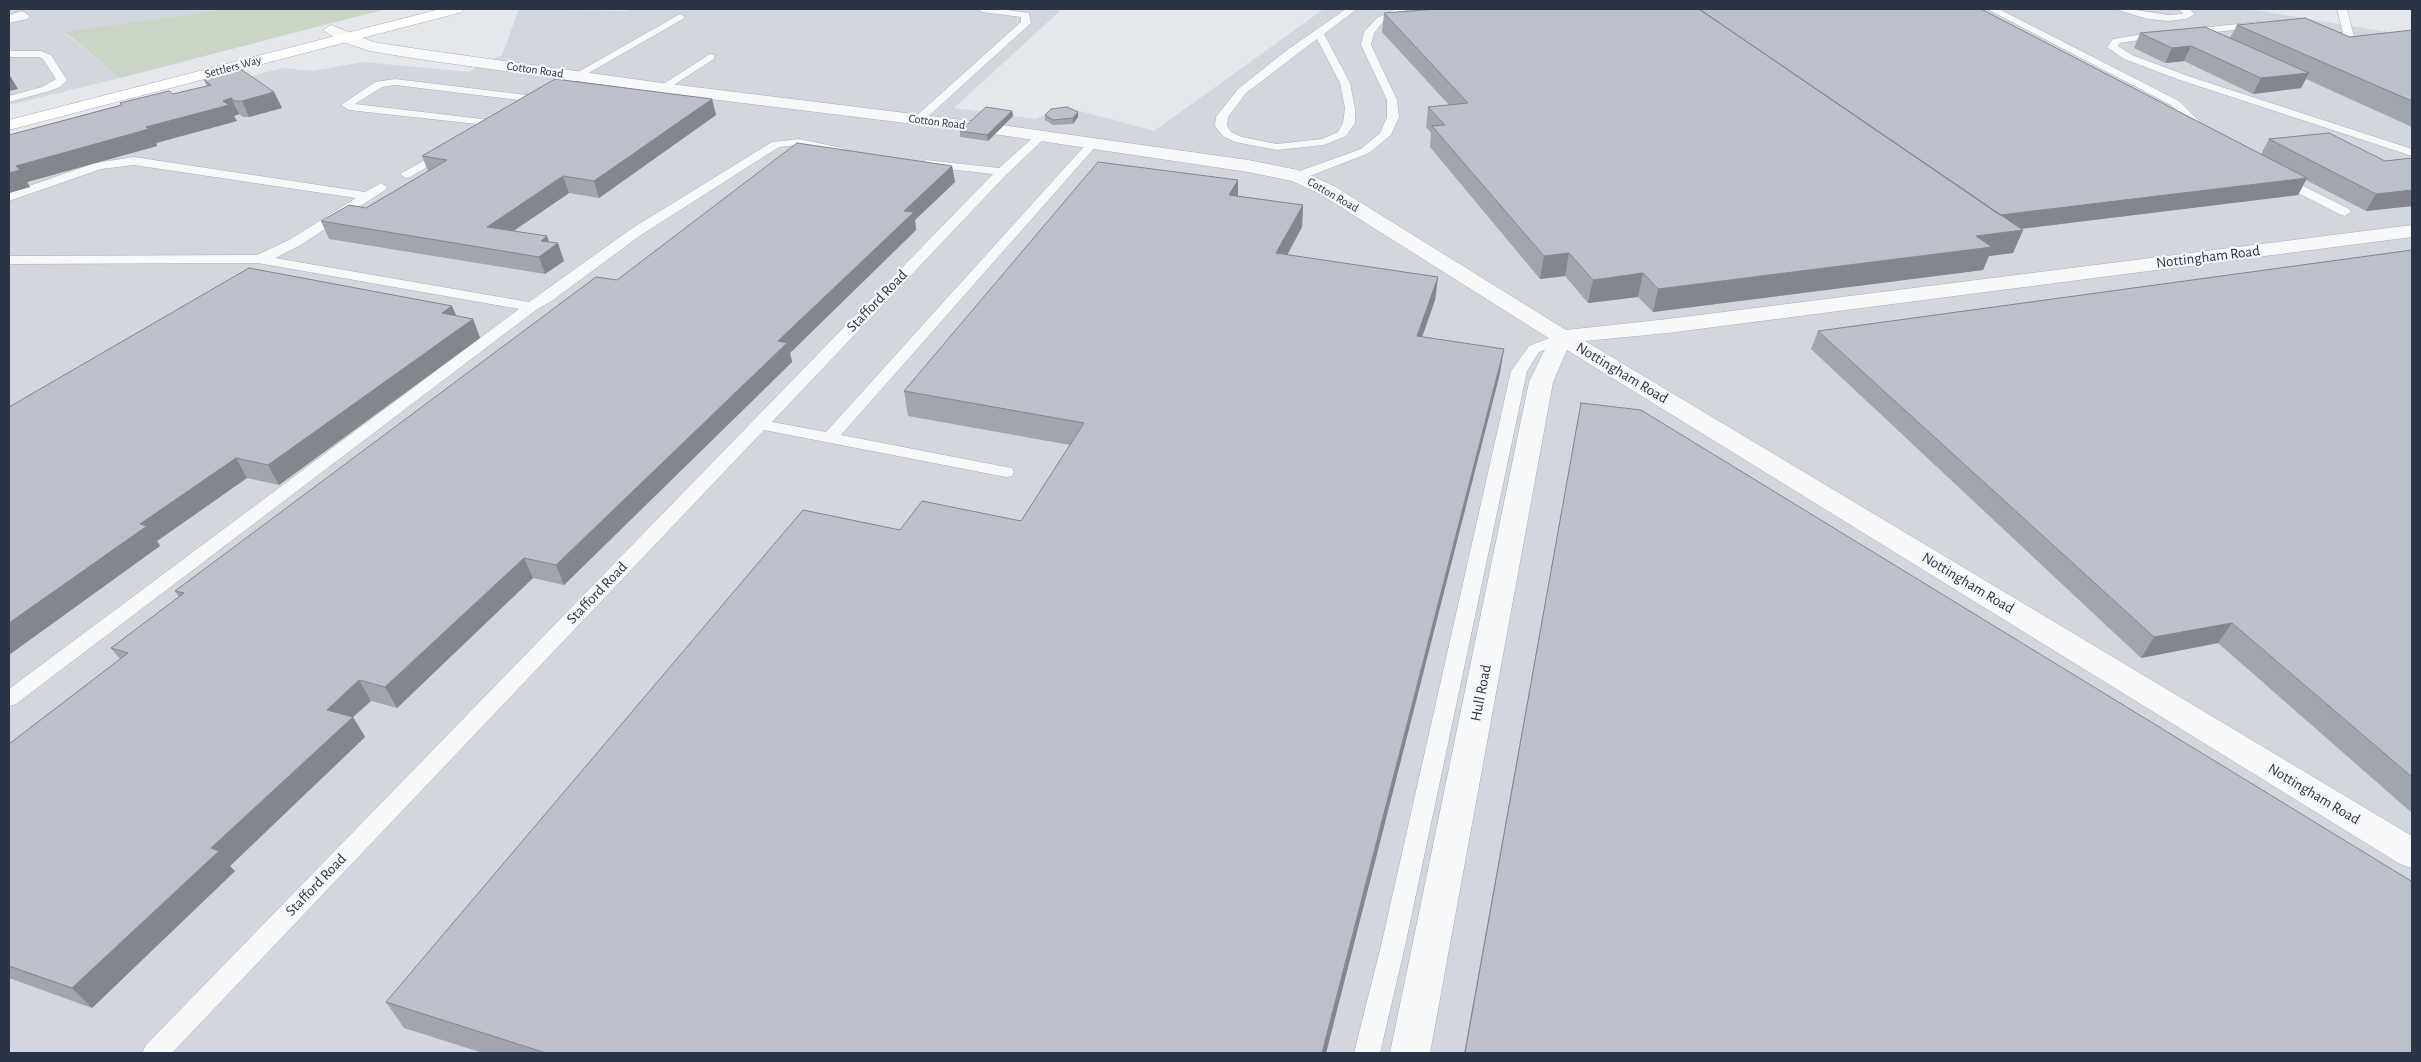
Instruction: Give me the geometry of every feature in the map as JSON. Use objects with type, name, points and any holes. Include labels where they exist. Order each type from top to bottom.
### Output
[{"type":"main road","name":"Settlers Way","points":[[9,125],[338,34],[416,9]]},
{"type":"main road","name":"Settlers Way","points":[[9,112],[338,34],[456,9]]},
{"type":"street","name":"Cotton Road","points":[[338,34],[370,46],[408,52],[662,88],[1094,143],[1248,166],[1298,176],[1327,190],[1562,337]]},
{"type":"street","name":"Nottingham Road","points":[[1562,337],[1668,326],[2412,232]]},
{"type":"street","name":"Nottingham Road","points":[[1562,337],[2412,854]]},
{"type":"street","name":"Hull Road","points":[[1410,1053],[1541,382],[1562,337]]},
{"type":"lane","points":[[918,120],[1026,23],[1026,15],[982,9]]},
{"type":"lane","points":[[1319,33],[1345,83],[1350,108],[1349,123],[1342,134],[1324,142],[1277,147],[1240,140],[1227,134],[1221,126],[1222,117],[1242,91],[1291,52],[1352,9]]},
{"type":"lane","points":[[1298,176],[1365,151],[1385,136],[1394,117],[1392,100],[1366,45],[1369,32],[1380,20],[1403,9]]},
{"type":"lane","points":[[1992,9],[2175,103],[2218,146]]},
{"type":"lane","points":[[2119,9],[2148,16],[2168,18],[2183,17],[2190,14],[2183,9]]},
{"type":"lane","points":[[2342,9],[2349,37]]},
{"type":"lane","points":[[519,109],[680,17]]},
{"type":"lane","points":[[2135,37],[2131,25],[2161,22],[2168,18]]},
{"type":"lane","points":[[2268,26],[2251,25],[2135,37],[2116,41],[2112,47],[2128,57],[2184,78],[2412,153]]},
{"type":"lane","points":[[2317,33],[2362,38]]},
{"type":"lane","points":[[9,54],[40,54],[47,57],[62,80],[46,89],[9,99]]},
{"type":"lane","points":[[662,88],[710,57]]},
{"type":"lane","points":[[479,132],[499,120],[349,107],[346,105],[379,84],[395,82],[535,99]]},
{"type":"lane","name":"Stafford Road","points":[[155,1053],[1002,172],[1041,136]]},
{"type":"lane","points":[[9,699],[531,307],[548,297],[636,232],[776,144],[799,142],[850,152]]},
{"type":"lane","points":[[830,438],[1094,143]]},
{"type":"lane","points":[[406,174],[455,146]]},
{"type":"lane","points":[[9,197],[99,166],[134,161],[368,196]]},
{"type":"lane","points":[[916,161],[1002,172]]},
{"type":"lane","points":[[2267,172],[2345,212]]},
{"type":"lane","points":[[258,259],[274,254],[294,243],[382,187]]},
{"type":"lane","points":[[9,260],[145,261],[258,259],[531,307]]},
{"type":"lane","points":[[1367,1053],[1393,946],[1518,371],[1534,349],[1562,337]]},
{"type":"lane","points":[[759,424],[1006,472]]},
{"type":"shaded area","points":[[9,9],[219,9],[65,33],[120,78],[9,105]]},
{"type":"shaded area","points":[[519,9],[626,11],[630,9],[1055,9],[1060,11],[954,108],[1036,119],[1052,111],[1076,110],[1154,131],[1324,9],[2248,9],[2412,36],[2412,1053],[9,1053],[9,139],[283,68],[313,71],[363,62],[469,72],[502,55]]},
{"type":"green space","points":[[219,9],[386,9],[120,78],[65,32]]},
{"type":"building","points":[[1437,9],[1699,9],[2023,230],[1976,236],[1992,247],[1658,289],[1643,273],[1593,280],[1569,253],[1544,256],[1432,126],[1445,125],[1428,107],[1468,103],[1384,13]]},
{"type":"building","points":[[1699,9],[1981,9],[2307,178],[2000,215]]},
{"type":"building","points":[[2305,18],[2350,37],[2412,30],[2412,101],[2237,25]]},
{"type":"building","points":[[2205,27],[2309,73],[2261,78],[2191,46],[2172,48],[2140,33]]},
{"type":"building","points":[[242,70],[274,92],[242,101],[235,101],[231,98],[223,101],[229,105],[146,127],[149,129],[16,166],[20,170],[9,173],[9,135],[122,105],[120,103],[169,91],[173,94],[211,85],[204,80]]},
{"type":"building","points":[[555,79],[712,99],[594,181],[563,176],[487,227],[547,236],[541,241],[558,243],[539,257],[321,221],[349,205],[366,208],[447,160],[422,156]]},
{"type":"building","points":[[986,107],[1012,111],[987,135],[960,131]]},
{"type":"building","points":[[1067,107],[1078,112],[1073,118],[1053,120],[1045,115],[1051,109]]},
{"type":"building","points":[[2329,133],[2385,161],[2412,158],[2412,190],[2376,194],[2269,139]]},
{"type":"building","points":[[797,143],[952,166],[904,211],[914,212],[778,341],[787,343],[556,565],[524,558],[385,687],[359,680],[327,710],[353,717],[211,848],[219,851],[72,988],[9,966],[9,744],[128,653],[111,648],[184,593],[175,591],[596,277],[617,280]]},
{"type":"building","points":[[1098,162],[1238,180],[1229,195],[1303,205],[1276,253],[1438,277],[1417,336],[1504,349],[1322,1053],[546,1053],[386,1002],[803,510],[900,530],[922,501],[1021,521],[1084,423],[904,391]]},
{"type":"building","points":[[2412,250],[2412,777],[2232,623],[2154,637],[1818,331]]},
{"type":"building","points":[[249,268],[452,306],[442,313],[473,319],[268,465],[236,458],[140,524],[147,526],[9,623],[9,407]]},
{"type":"building","points":[[1581,403],[1641,410],[2411,881],[2412,1053],[1465,1053]]}]
